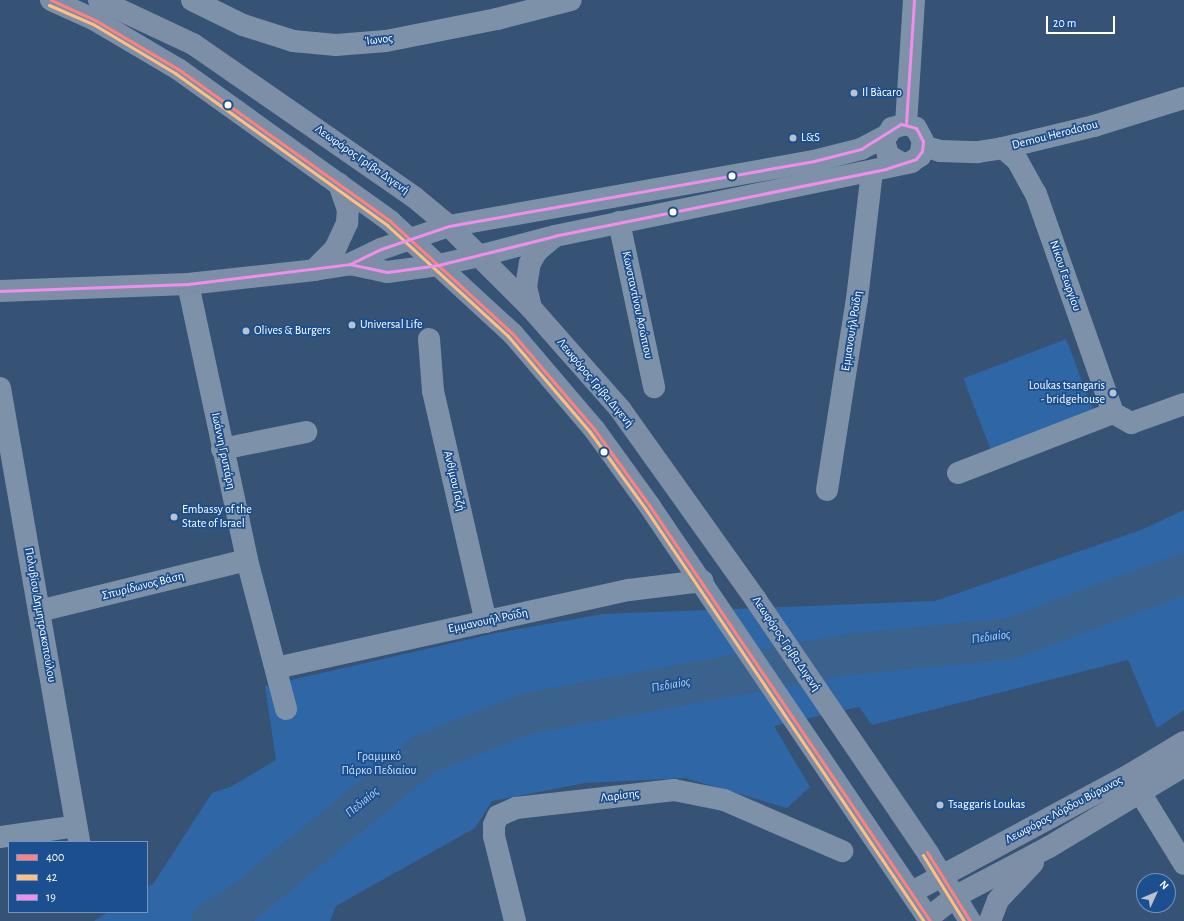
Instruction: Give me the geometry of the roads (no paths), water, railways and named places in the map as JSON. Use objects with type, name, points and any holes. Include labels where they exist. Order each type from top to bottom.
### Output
[{"type":"main road","points":[[51,0],[95,20],[178,69],[339,184],[411,238],[512,333],[594,429],[702,581],[912,892],[928,920]]},
{"type":"main road","name":"Λεωφόρος Γρίβα Διγενή","points":[[99,0],[193,44],[414,197],[449,226],[531,308],[620,409],[756,600],[942,875],[970,921]]},
{"type":"main road","points":[[314,270],[335,248],[347,223],[348,210],[339,184]]},
{"type":"main road","points":[[0,291],[188,284],[314,270],[350,264],[411,238],[449,226]]},
{"type":"main road","points":[[531,308],[526,287],[530,262],[537,251],[555,236]]},
{"type":"main road","points":[[350,264],[387,272],[439,265],[480,256]]},
{"type":"main road","name":"Λεωφόρος Λόρδου Βύρωνος","points":[[912,892],[1131,774],[1184,742]]},
{"type":"main road","name":"Λεωφόρος Λόρδου Βύρωνος","points":[[928,920],[956,896],[1049,847],[1141,794],[1184,766]]},
{"type":"main road","points":[[990,921],[998,900],[1049,847]]},
{"type":"street","name":"Ίωνος","points":[[192,0],[243,25],[293,41],[336,45],[386,41],[495,9],[571,0]]},
{"type":"street","points":[[906,124],[914,0]]},
{"type":"street","name":"Demou Herodotou","points":[[923,146],[940,151],[978,152],[1003,148],[1094,126],[1184,98]]},
{"type":"street","points":[[449,226],[814,161],[861,149],[886,135],[892,128],[906,124],[919,132],[923,146],[916,159],[872,172],[620,222],[555,236],[480,256]]},
{"type":"street","points":[[886,135],[885,150],[892,159],[901,163]]},
{"type":"street","name":"Νίκου Γεωργίου","points":[[1003,148],[1017,160],[1036,194],[1113,413]]},
{"type":"street","name":"Εμμανουήλ Ροϊδη","points":[[827,490],[857,299],[872,172]]},
{"type":"street","name":"Κωνσταντίνου Ασώπιου","points":[[620,222],[654,387]]},
{"type":"street","name":"Ιωάννη Γρυπάρη","points":[[188,284],[222,449],[247,560],[286,709]]},
{"type":"street","name":"Ανθίμου Γαζή","points":[[429,339],[433,391],[486,622]]},
{"type":"street","name":"Πολυβίου Δημητρακοπούλου","points":[[0,388],[77,834]]},
{"type":"street","points":[[958,473],[1113,413],[1131,423],[1184,404]]},
{"type":"street","points":[[222,449],[306,432]]},
{"type":"street","name":"Σπυρίδωνος Βάση","points":[[39,611],[247,560]]},
{"type":"street","name":"Εμμανουήλ Ροΐδη","points":[[276,668],[629,590],[702,581]]},
{"type":"street","name":"Λαρίσης","points":[[515,921],[494,836],[494,825],[498,816],[516,808],[674,790],[724,800],[842,850]]},
{"type":"street","points":[[1141,794],[1184,864]]},
{"type":"street","points":[[0,837],[77,834]]},
{"type":"waterway","name":"Πεδιαίος","points":[[212,921],[243,902],[423,754],[526,713],[847,654],[1009,638],[1184,573]]},
{"type":"place","name":"Il Bàcaro","points":[[854,93]]},
{"type":"place","name":"L&S","points":[[793,138]]},
{"type":"place","name":"Universal Life","points":[[352,325]]},
{"type":"place","name":"Olives & Burgers","points":[[246,331]]},
{"type":"place","name":"Loukas tsangaris - bridgehouse","points":[[1113,393]]},
{"type":"place","name":"Embassy of the State of Israel","points":[[174,517]]},
{"type":"place","name":"Tsaggaris Loukas","points":[[940,805]]},
{"type":"park label","name":"Γραμμικό Πάρκο Πεδιαίου","points":[[379,764]]}]
